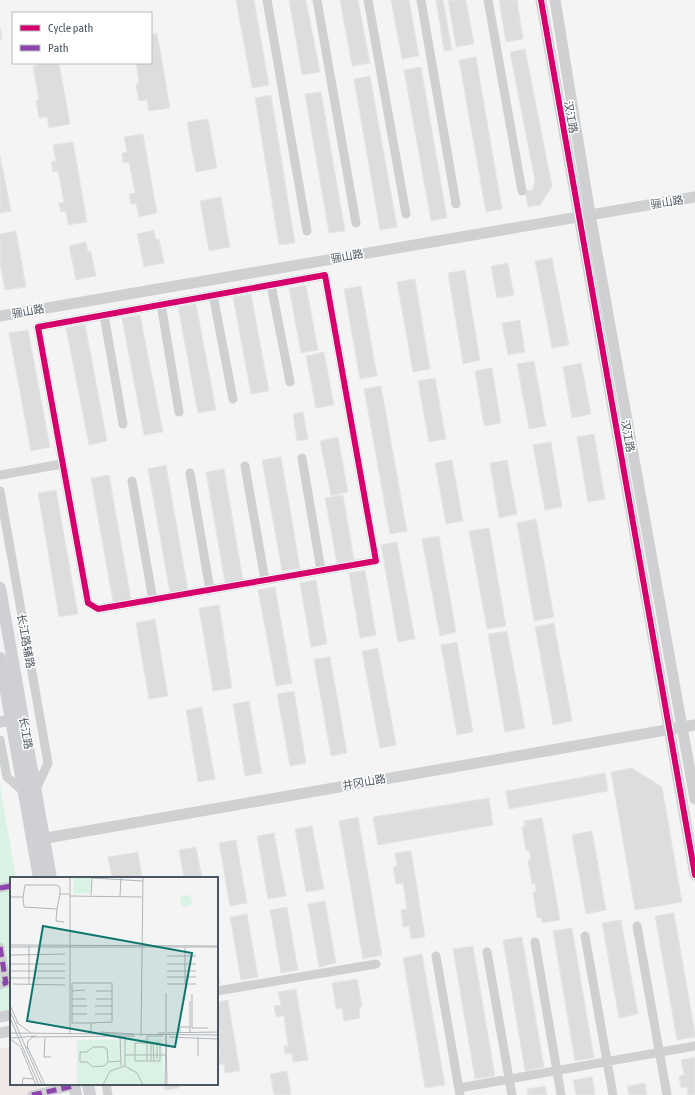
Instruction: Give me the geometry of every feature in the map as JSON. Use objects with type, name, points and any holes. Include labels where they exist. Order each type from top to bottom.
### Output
[{"type":"main road","name":"长江路","points":[[0,588],[36,789],[39,840],[39,877]]},
{"type":"main road","name":"长江路","points":[[0,658],[6,721],[24,792],[51,877]]},
{"type":"main road","points":[[88,1085],[90,1095]]},
{"type":"street","points":[[267,0],[307,231]]},
{"type":"street","points":[[317,0],[356,223]]},
{"type":"street","points":[[368,0],[406,214]]},
{"type":"street","points":[[421,0],[456,204]]},
{"type":"street","points":[[488,0],[522,191]]},
{"type":"street","name":"汉江路","points":[[541,0],[695,875]]},
{"type":"street","name":"汉江路","points":[[555,0],[590,214],[695,799]]},
{"type":"street","name":"骊山路","points":[[0,316],[695,197]]},
{"type":"street","points":[[325,275],[376,561],[98,609],[88,604],[38,327],[271,285],[325,275]]},
{"type":"street","points":[[271,285],[290,382]]},
{"type":"street","points":[[214,295],[233,399]]},
{"type":"street","points":[[160,304],[180,412]]},
{"type":"street","points":[[104,315],[123,424]]},
{"type":"street","points":[[302,458],[321,570]]},
{"type":"street","points":[[0,475],[62,464]]},
{"type":"street","points":[[245,466],[265,580]]},
{"type":"street","points":[[190,473],[210,590]]},
{"type":"street","points":[[132,481],[153,600]]},
{"type":"street","name":"长江路辅路","points":[[0,491],[48,763],[36,789]]},
{"type":"street","points":[[3,689],[18,687]]},
{"type":"street","name":"井冈山路","points":[[39,840],[670,728],[695,725]]},
{"type":"street","points":[[0,740],[7,777],[24,792]]},
{"type":"street","points":[[0,888],[10,886]]},
{"type":"street","points":[[637,926],[667,1095]]},
{"type":"street","points":[[586,936],[613,1095]]},
{"type":"street","points":[[534,942],[561,1095]]},
{"type":"street","points":[[0,947],[1,963],[6,983],[0,985]]},
{"type":"street","points":[[487,952],[512,1095]]},
{"type":"street","points":[[436,956],[460,1091],[509,1079],[695,1046]]},
{"type":"street","points":[[218,991],[376,964]]},
{"type":"street","points":[[0,1017],[10,1015]]},
{"type":"street","points":[[0,1033],[10,1031]]},
{"type":"street","points":[[106,1085],[108,1095]]},
{"type":"street","points":[[32,1095],[60,1089],[75,1088]]},
{"type":"shaded area","points":[[10,1047],[10,1085],[41,1085],[43,1095],[0,1095],[0,1049]]},
{"type":"green space","points":[[0,786],[16,877],[10,877],[10,1009],[0,1011]]},
{"type":"building","points":[[236,0],[254,0],[269,85],[252,88]]},
{"type":"building","points":[[289,0],[306,0],[320,72],[302,75]]},
{"type":"building","points":[[340,0],[358,0],[370,63],[352,66]]},
{"type":"building","points":[[391,0],[409,0],[419,56],[402,59]]},
{"type":"building","points":[[436,0],[443,0],[452,50],[444,51]]},
{"type":"building","points":[[448,0],[466,0],[474,44],[456,47]]},
{"type":"building","points":[[499,0],[517,0],[523,39],[506,42]]},
{"type":"building","points":[[0,27],[2,39],[0,40]]},
{"type":"building","points":[[157,33],[170,108],[149,111],[147,100],[139,101],[136,84],[139,84],[136,64],[152,64],[152,34]]},
{"type":"building","points":[[525,49],[552,186],[540,205],[528,207],[525,191],[532,190],[535,181],[510,52]]},
{"type":"building","points":[[476,57],[502,209],[486,212],[459,60]]},
{"type":"building","points":[[59,64],[70,124],[49,128],[47,117],[39,118],[36,101],[39,100],[33,66]]},
{"type":"building","points":[[421,67],[447,218],[431,221],[404,70]]},
{"type":"building","points":[[370,76],[397,227],[380,230],[354,79]]},
{"type":"building","points":[[321,92],[345,231],[329,233],[305,94]]},
{"type":"building","points":[[271,95],[295,243],[279,245],[255,98]]},
{"type":"building","points":[[208,119],[217,168],[196,172],[187,122]]},
{"type":"building","points":[[143,134],[157,213],[139,217],[136,203],[131,204],[129,194],[135,193],[129,162],[123,163],[122,153],[127,152],[124,137]]},
{"type":"building","points":[[73,142],[87,222],[68,225],[66,211],[61,212],[59,203],[64,202],[58,171],[53,172],[51,162],[56,161],[53,145]]},
{"type":"building","points":[[0,155],[11,211],[0,213]]},
{"type":"building","points":[[221,197],[230,247],[209,251],[200,201]]},
{"type":"building","points":[[154,230],[156,240],[159,239],[164,263],[144,267],[137,234]]},
{"type":"building","points":[[16,231],[26,287],[5,290],[0,263],[0,234]]},
{"type":"building","points":[[86,242],[88,252],[91,251],[96,276],[76,280],[69,246]]},
{"type":"building","points":[[552,258],[569,345],[552,348],[535,261]]},
{"type":"building","points":[[508,263],[514,295],[497,298],[491,266]]},
{"type":"building","points":[[465,270],[480,360],[463,364],[448,273]]},
{"type":"building","points":[[415,279],[430,369],[413,372],[397,282]]},
{"type":"building","points":[[306,285],[318,350],[301,353],[289,288]]},
{"type":"building","points":[[361,286],[377,376],[360,379],[344,289]]},
{"type":"building","points":[[251,294],[269,391],[251,394],[233,297]]},
{"type":"building","points":[[196,304],[216,410],[198,413],[178,307]]},
{"type":"building","points":[[140,315],[163,432],[144,435],[122,318]]},
{"type":"building","points":[[520,320],[525,352],[508,355],[502,323]]},
{"type":"building","points":[[85,324],[107,441],[89,445],[66,328]]},
{"type":"building","points":[[28,330],[50,447],[31,451],[9,333]]},
{"type":"building","points":[[324,352],[334,405],[316,408],[306,356]]},
{"type":"building","points":[[534,361],[546,426],[529,429],[517,364]]},
{"type":"building","points":[[581,363],[591,414],[572,418],[563,367]]},
{"type":"building","points":[[492,368],[501,423],[484,426],[475,371]]},
{"type":"building","points":[[435,378],[446,439],[429,442],[418,381]]},
{"type":"building","points":[[381,386],[407,531],[390,534],[364,389]]},
{"type":"building","points":[[303,412],[308,439],[297,441],[293,414]]},
{"type":"building","points":[[594,434],[605,499],[588,502],[577,437]]},
{"type":"building","points":[[338,437],[348,492],[331,496],[320,441]]},
{"type":"building","points":[[551,442],[562,507],[545,510],[533,445]]},
{"type":"building","points":[[281,457],[300,568],[282,571],[262,460]]},
{"type":"building","points":[[452,460],[463,521],[446,524],[435,463]]},
{"type":"building","points":[[507,460],[517,514],[499,518],[490,463]]},
{"type":"building","points":[[166,465],[188,590],[170,593],[148,469]]},
{"type":"building","points":[[224,469],[243,580],[225,583],[206,472]]},
{"type":"building","points":[[109,475],[131,599],[113,602],[91,478]]},
{"type":"building","points":[[56,490],[78,614],[59,617],[38,493]]},
{"type":"building","points":[[343,495],[354,560],[337,563],[325,498]]},
{"type":"building","points":[[536,519],[554,617],[534,621],[517,523]]},
{"type":"building","points":[[489,528],[506,626],[487,629],[469,531]]},
{"type":"building","points":[[439,536],[456,632],[440,636],[422,539]]},
{"type":"building","points":[[397,542],[415,639],[398,642],[381,545]]},
{"type":"building","points":[[365,570],[376,635],[360,638],[349,573]]},
{"type":"building","points":[[316,580],[327,644],[311,647],[300,583]]},
{"type":"building","points":[[275,587],[292,683],[276,686],[258,590]]},
{"type":"building","points":[[219,605],[232,688],[213,691],[199,608]]},
{"type":"building","points":[[155,619],[168,696],[149,699],[136,623]]},
{"type":"building","points":[[554,623],[572,721],[553,725],[535,627]]},
{"type":"building","points":[[507,631],[525,728],[505,732],[488,634]]},
{"type":"building","points":[[457,642],[473,732],[457,735],[441,645]]},
{"type":"building","points":[[378,648],[396,745],[380,748],[362,651]]},
{"type":"building","points":[[330,657],[347,753],[331,756],[314,659]]},
{"type":"building","points":[[294,691],[306,763],[290,766],[277,694]]},
{"type":"building","points":[[249,701],[262,773],[245,776],[233,704]]},
{"type":"building","points":[[202,707],[215,779],[198,782],[186,710]]},
{"type":"building","points":[[632,768],[662,787],[682,902],[635,910],[611,772]]},
{"type":"building","points":[[605,773],[608,791],[509,809],[506,791]]},
{"type":"building","points":[[489,798],[493,825],[378,845],[373,817]]},
{"type":"building","points":[[358,817],[382,955],[363,959],[339,821]]},
{"type":"building","points":[[542,818],[560,920],[542,923],[541,918],[537,918],[533,892],[536,891],[535,883],[532,884],[528,860],[531,860],[529,850],[526,850],[522,827],[525,827],[524,821]]},
{"type":"building","points":[[312,826],[324,889],[306,892],[295,829]]},
{"type":"building","points":[[592,831],[606,910],[586,914],[572,835]]},
{"type":"building","points":[[274,833],[286,896],[268,899],[257,836]]},
{"type":"building","points":[[236,840],[247,903],[230,906],[219,843]]},
{"type":"building","points":[[196,847],[202,877],[184,877],[179,850]]},
{"type":"building","points":[[411,851],[425,937],[411,939],[409,926],[403,927],[401,910],[407,909],[403,883],[396,884],[393,867],[397,866],[395,853]]},
{"type":"building","points":[[138,852],[142,877],[112,877],[108,857]]},
{"type":"building","points":[[325,901],[336,963],[319,967],[308,904]]},
{"type":"building","points":[[287,907],[298,970],[281,973],[270,910]]},
{"type":"building","points":[[674,913],[695,1033],[695,1037],[677,1040],[655,916]]},
{"type":"building","points":[[247,914],[258,977],[241,980],[230,917]]},
{"type":"building","points":[[621,920],[638,1014],[619,1018],[602,923]]},
{"type":"building","points":[[572,928],[594,1058],[575,1061],[553,931]]},
{"type":"building","points":[[522,937],[544,1067],[525,1071],[503,940]]},
{"type":"building","points":[[473,946],[495,1076],[475,1079],[453,949]]},
{"type":"building","points":[[422,954],[445,1085],[425,1088],[403,958]]},
{"type":"building","points":[[218,971],[220,984],[218,984]]},
{"type":"building","points":[[357,979],[362,1006],[359,1007],[360,1018],[344,1021],[342,1008],[336,1009],[332,983]]},
{"type":"building","points":[[296,989],[308,1060],[293,1062],[292,1053],[285,1054],[284,1046],[288,1046],[284,1016],[276,1017],[274,1006],[281,1005],[278,992]]},
{"type":"building","points":[[228,1000],[240,1071],[225,1073],[224,1064],[218,1065],[218,1057],[220,1057],[218,1043],[218,1002]]},
{"type":"building","points":[[695,1057],[695,1095],[688,1095],[687,1087],[681,1088],[679,1076],[684,1075],[681,1060]]},
{"type":"building","points":[[287,1071],[291,1095],[274,1095],[270,1074]]},
{"type":"building","points":[[592,1077],[595,1095],[576,1095],[573,1080]]},
{"type":"building","points":[[645,1083],[647,1095],[629,1095],[627,1086]]},
{"type":"building","points":[[164,1085],[179,1085],[179,1088],[165,1090]]},
{"type":"building","points":[[545,1086],[547,1095],[528,1095],[527,1089]]},
{"type":"marked path","points":[[0,888],[10,886]]},
{"type":"marked path","points":[[0,947],[6,983],[0,985]]},
{"type":"marked path","points":[[32,1095],[74,1086]]},
{"type":"cycle path","points":[[541,0],[695,875]]},
{"type":"cycle path","points":[[325,275],[376,561],[98,609],[88,603],[38,327],[325,275]]}]
